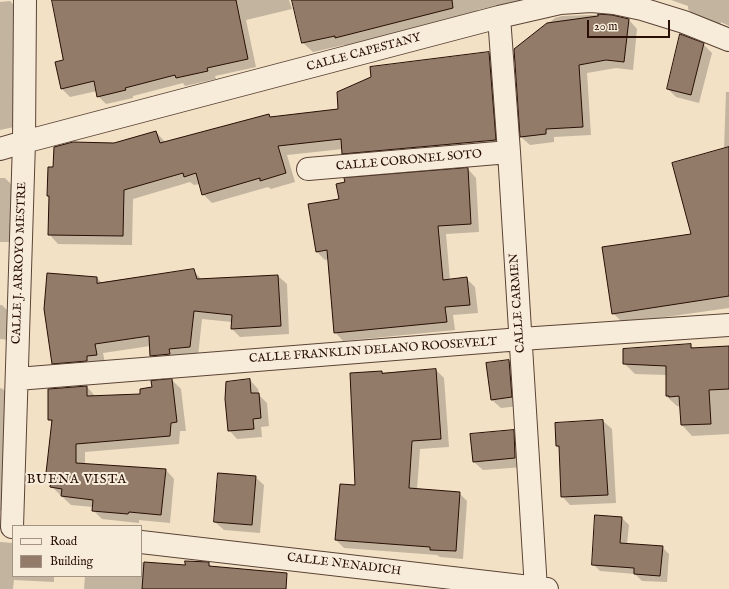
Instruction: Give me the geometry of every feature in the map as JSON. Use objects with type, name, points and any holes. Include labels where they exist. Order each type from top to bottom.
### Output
[{"type":"street","name":"CALLE J. ARROYO MESTRE","points":[[8,526],[17,379],[24,142],[25,0]]},
{"type":"street","name":"CALLE CAPESTANY","points":[[0,149],[560,3],[591,1],[614,2],[684,22],[729,40]]},
{"type":"street","name":"CALLE CARMEN","points":[[499,18],[540,588]]},
{"type":"street","name":"CALLE CORONEL SOTO","points":[[308,169],[509,152]]},
{"type":"street","name":"CALLE FRANKLIN DELANO ROOSEVELT","points":[[17,379],[521,339],[729,325]]},
{"type":"street","name":"CALLE NENADICH","points":[[142,542],[540,588]]},
{"type":"building","points":[[52,0],[236,0],[248,59],[207,68],[208,71],[176,78],[175,75],[97,97],[94,81],[61,89],[55,62],[63,60]]},
{"type":"building","points":[[292,0],[452,0],[453,8],[335,38],[335,36],[302,43]]},
{"type":"building","points":[[598,14],[612,15],[629,19],[624,62],[606,60],[579,65],[583,127],[546,129],[546,134],[520,137],[514,49],[547,23],[598,16]]},
{"type":"building","points":[[680,34],[704,43],[691,95],[667,89]]},
{"type":"building","points":[[489,52],[496,140],[342,154],[341,139],[278,146],[286,173],[260,181],[260,178],[202,195],[196,173],[184,177],[183,173],[124,190],[123,236],[48,235],[48,167],[53,167],[54,147],[73,142],[114,143],[156,131],[160,143],[269,114],[270,117],[338,109],[337,92],[371,77],[370,67]]},
{"type":"building","points":[[729,147],[729,296],[612,314],[602,247],[691,234],[672,163]]},
{"type":"building","points":[[468,168],[471,224],[438,226],[443,280],[467,277],[470,305],[445,307],[447,322],[334,333],[327,250],[316,252],[308,204],[339,199],[336,184],[345,182],[344,178]]},
{"type":"building","points":[[194,269],[197,279],[278,275],[281,326],[231,329],[232,315],[194,311],[190,347],[169,349],[170,354],[150,356],[149,336],[95,344],[97,355],[87,356],[87,361],[52,364],[44,309],[47,273],[97,277],[97,283]]},
{"type":"building","points":[[691,344],[691,348],[729,346],[729,389],[709,390],[711,424],[681,425],[679,396],[666,396],[666,366],[623,364],[623,349]]},
{"type":"building","points":[[509,360],[512,397],[491,400],[486,363]]},
{"type":"building","points":[[436,369],[441,439],[412,441],[409,488],[460,492],[456,551],[430,550],[430,547],[335,540],[340,484],[355,485],[350,373],[382,371],[382,373]]},
{"type":"building","points":[[172,379],[177,422],[171,423],[170,436],[76,444],[76,463],[166,469],[161,515],[92,511],[93,500],[61,496],[62,489],[50,487],[52,473],[46,473],[52,420],[48,420],[48,389],[87,386],[87,396],[140,394],[140,389],[152,387],[151,381]]},
{"type":"building","points":[[250,379],[251,393],[259,393],[261,418],[253,419],[254,429],[228,431],[225,399],[226,382]]},
{"type":"building","points":[[603,420],[608,495],[561,497],[559,446],[556,446],[555,423]]},
{"type":"building","points":[[514,430],[515,458],[473,462],[470,434]]},
{"type":"building","points":[[218,473],[256,476],[252,525],[214,522]]},
{"type":"building","points":[[595,515],[622,517],[620,543],[663,546],[660,576],[634,574],[634,568],[592,565]]},
{"type":"building","points":[[185,561],[209,562],[209,566],[287,573],[286,589],[142,589],[144,562],[185,565]]},
{"type":"district","name":"BUENA VISTA","points":[[77,480]]}]
